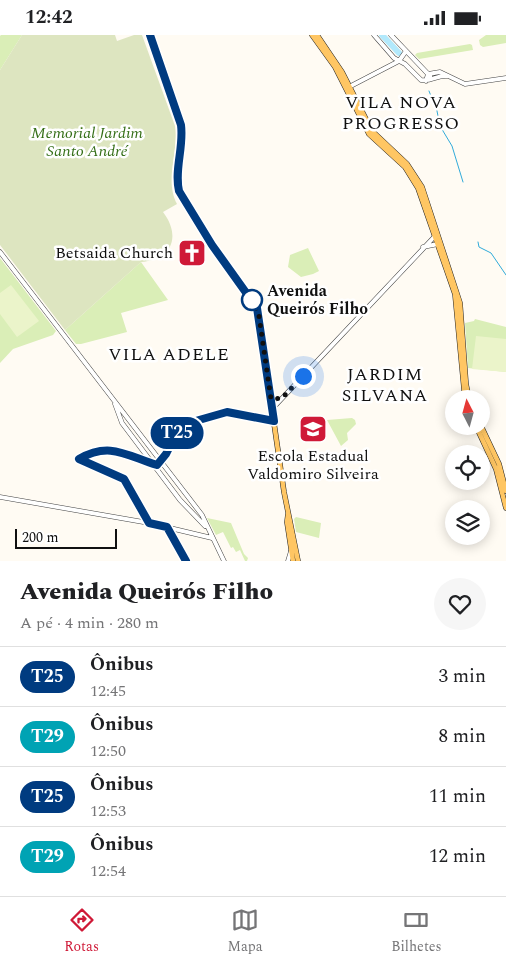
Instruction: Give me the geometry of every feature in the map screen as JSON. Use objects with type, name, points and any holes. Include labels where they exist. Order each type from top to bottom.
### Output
[{"type":"main road","points":[[150,35],[181,125],[179,191],[212,245],[257,308],[288,513],[287,522],[298,561]]},
{"type":"main road","points":[[312,35],[348,87],[374,134],[407,164],[419,181],[460,303],[467,390]]},
{"type":"main road","points":[[317,35],[338,65],[348,87]]},
{"type":"main road","points":[[439,244],[457,304],[464,390]]},
{"type":"main road","points":[[480,435],[496,469],[506,508]]},
{"type":"main road","points":[[485,435],[499,464],[506,491]]},
{"type":"main road","points":[[293,561],[294,550]]},
{"type":"street","points":[[374,35],[418,78],[426,81],[447,76]]},
{"type":"street","points":[[391,35],[432,80]]},
{"type":"street","points":[[348,87],[399,61],[406,51]]},
{"type":"street","points":[[428,74],[438,72],[467,85],[506,78]]},
{"type":"street","points":[[426,81],[428,74]]},
{"type":"street","points":[[272,409],[436,235]]},
{"type":"street","points":[[423,247],[439,244]]},
{"type":"street","points":[[0,252],[202,515],[224,561]]},
{"type":"street","points":[[271,399],[282,398]]},
{"type":"street","points":[[115,402],[122,423],[180,500],[208,529]]},
{"type":"street","points":[[0,497],[149,523],[212,538]]},
{"type":"street","points":[[288,561],[294,550]]},
{"type":"green space","points":[[22,35],[0,70],[0,36]]},
{"type":"green space","name":"Memorial Jardim Santo André","points":[[22,35],[115,35],[117,41],[134,35],[142,35],[175,126],[176,136],[172,185],[173,195],[177,204],[163,212],[172,230],[170,246],[160,257],[141,262],[65,330],[0,245],[0,70]]},
{"type":"green space","points":[[486,35],[506,35],[506,43],[483,47],[480,45],[479,40]]},
{"type":"green space","points":[[470,44],[473,50],[419,59],[415,55],[417,53]]},
{"type":"green space","points":[[308,248],[319,271],[301,277],[288,267],[290,255]]},
{"type":"green space","points":[[0,258],[56,331],[53,335],[13,349],[0,363]]},
{"type":"green space","points":[[141,262],[168,300],[121,313],[127,332],[76,344],[65,330]]},
{"type":"green space","points":[[11,285],[39,321],[17,337],[0,314],[0,293]]},
{"type":"green space","points":[[475,319],[506,327],[506,372],[468,368],[465,323]]},
{"type":"green space","points":[[476,336],[506,339],[506,372],[472,369]]},
{"type":"green space","points":[[352,418],[356,424],[347,433],[348,440],[341,446],[327,420]]},
{"type":"green space","points":[[296,517],[321,523],[319,538],[296,532],[294,519]]},
{"type":"green space","points":[[207,518],[231,523],[244,554],[248,558],[247,561],[245,561],[240,550],[236,552],[233,547],[231,548],[223,532],[216,535]]},
{"type":"waterway","points":[[382,35],[399,53]]},
{"type":"waterway","points":[[429,91],[437,111],[440,126],[452,146],[463,182]]},
{"type":"waterway","points":[[478,242],[479,247],[491,253],[506,275]]},
{"type":"bus line","name":"T25","points":[[150,35],[181,125],[182,138],[178,188],[212,245],[257,308],[274,421],[227,412],[192,422],[176,434],[166,454],[157,465],[108,449],[92,452],[79,459],[126,481],[149,523],[167,527],[186,561]]},
{"type":"place","name":"Betsaida Church","points":[[192,253]]},
{"type":"place","name":"Avenida Queirós Filho","points":[[252,300]]},
{"type":"place","name":"Escola Estadual Valdomiro Silveira","points":[[313,429]]},
{"type":"district","name":"VILA NOVA PROGRESSO","points":[[401,112]]},
{"type":"district","name":"VILA ADELE","points":[[169,354]]},
{"type":"district","name":"JARDIM SILVANA","points":[[385,384]]},
{"type":"route","points":[[252,300],[259,316],[271,399],[282,398],[303,376]]}]
